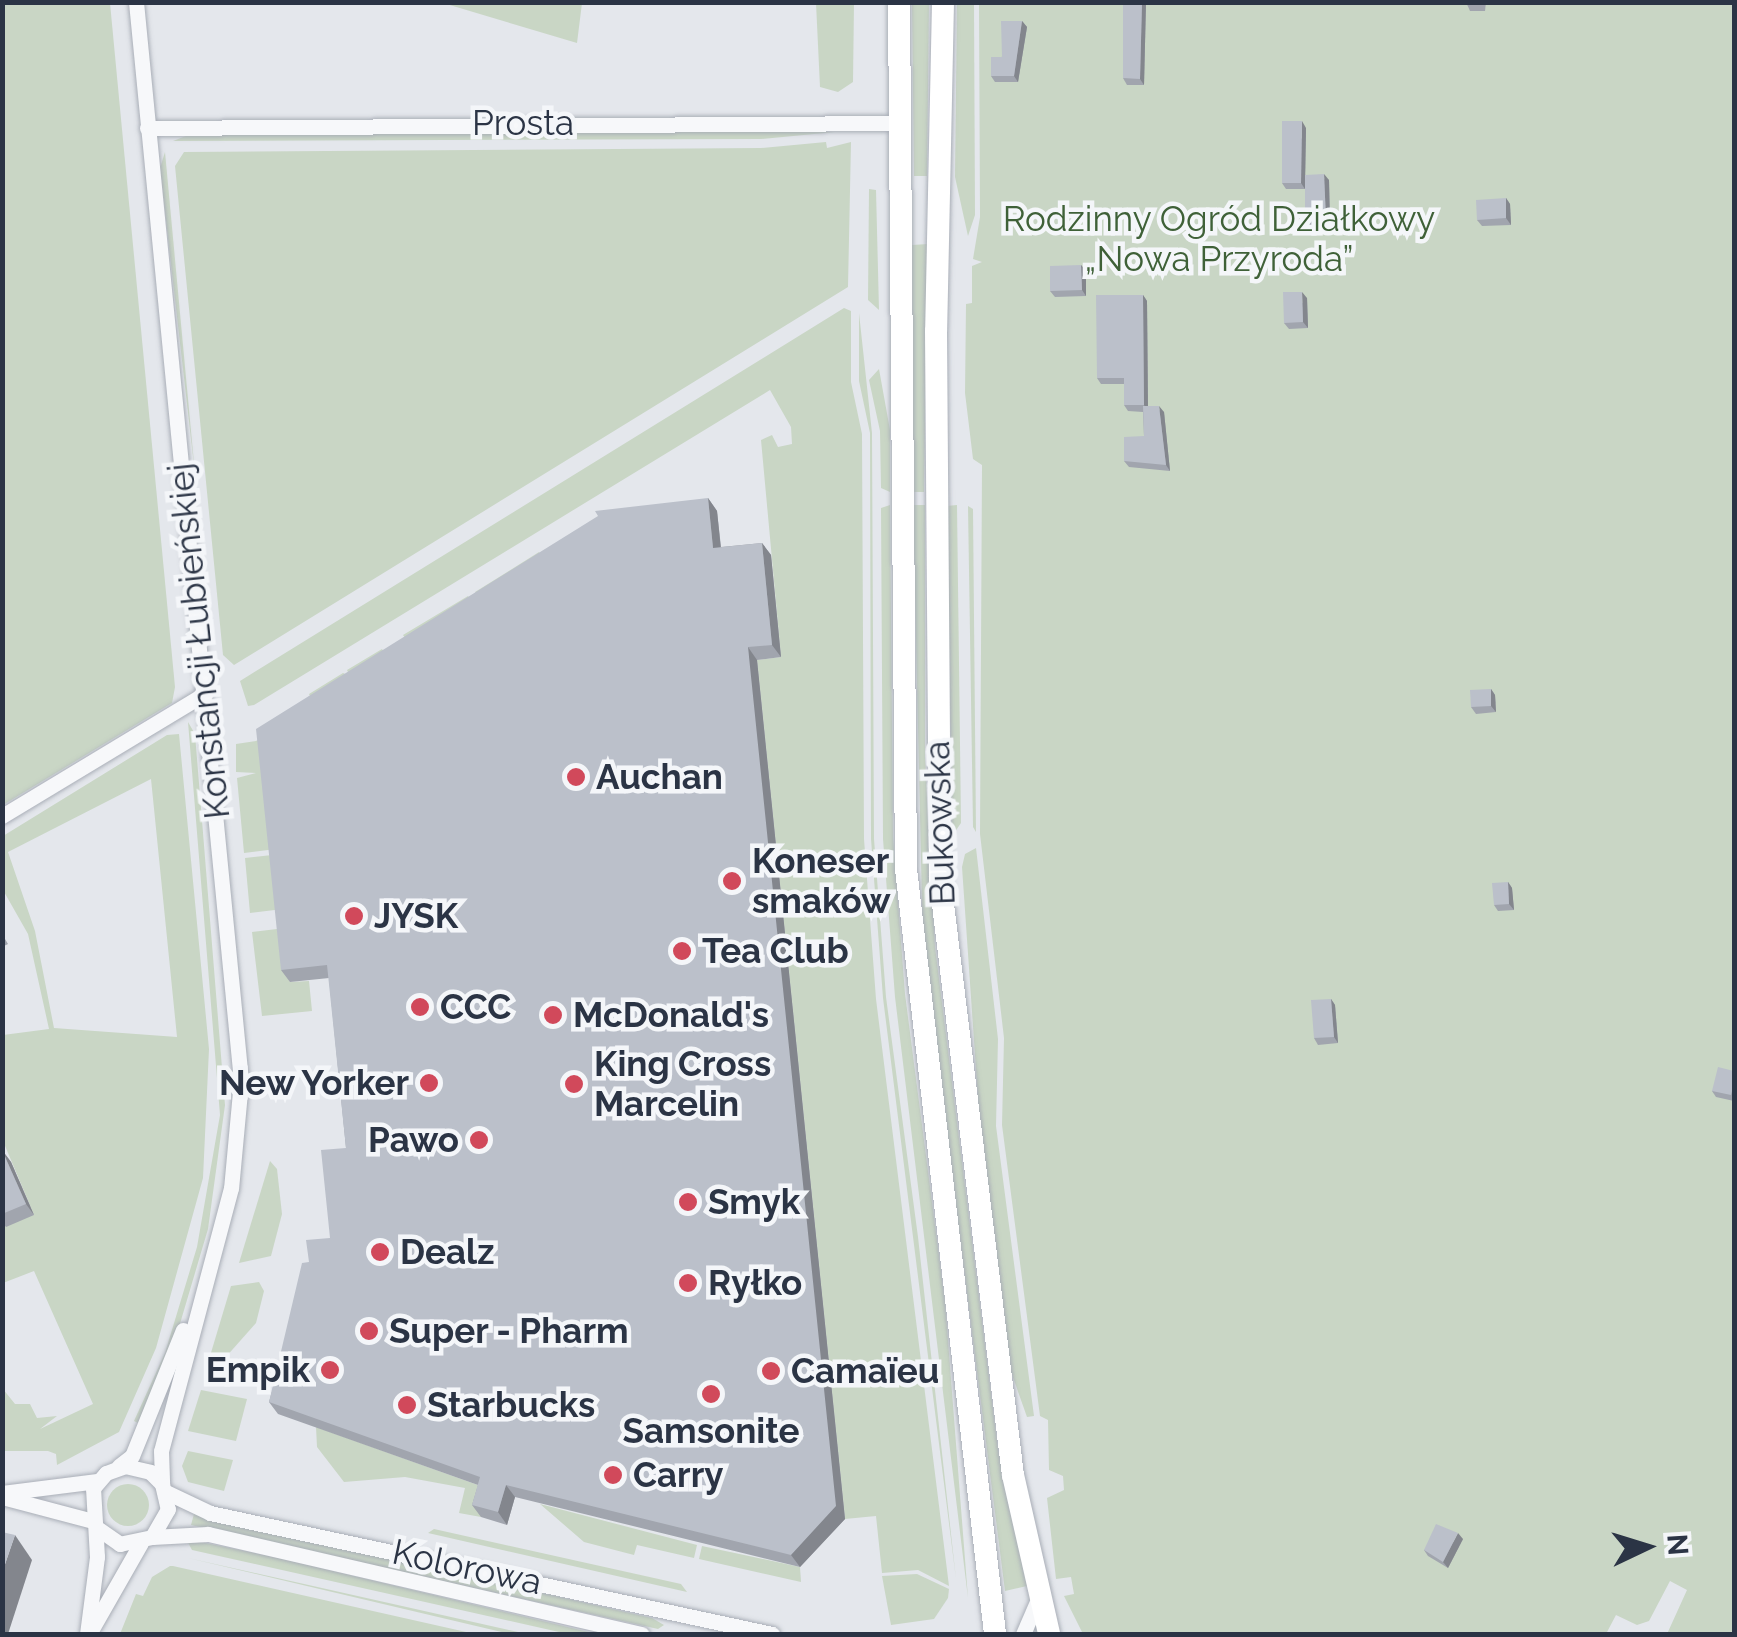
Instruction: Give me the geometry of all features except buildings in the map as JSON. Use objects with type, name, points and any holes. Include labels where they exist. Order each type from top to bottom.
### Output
[{"type":"main road","name":"Bukowska","points":[[899,2],[906,869],[993,1634]]},
{"type":"main road","name":"Bukowska","points":[[943,2],[936,387],[940,880],[1013,1475],[1050,1634]]},
{"type":"street","name":"Konstancji Łubieńskiej","points":[[136,2],[241,1081],[230,1188],[161,1452],[164,1488]]},
{"type":"street","name":"Prosta","points":[[147,128],[900,123]]},
{"type":"street","points":[[2,816],[206,694]]},
{"type":"street","name":"Konstancji Łubieńskiej","points":[[117,1468],[132,1456],[206,1276]]},
{"type":"street","points":[[2,1495],[98,1481],[117,1468],[142,1468],[164,1488],[166,1517],[147,1540],[88,1634]]},
{"type":"street","points":[[88,1634],[94,1524],[90,1496],[98,1481]]},
{"type":"street","name":"Kolorowa","points":[[164,1488],[210,1513],[772,1634]]},
{"type":"street","points":[[2,1495],[94,1524],[113,1541],[147,1540]]},
{"type":"street","name":"Kolorowa","points":[[147,1540],[208,1534],[642,1634]]},
{"type":"street","points":[[1022,1634],[1040,1592]]},
{"type":"green space","points":[[2,3],[110,3],[175,687],[172,703],[3,805]]},
{"type":"green space","points":[[443,3],[582,3],[577,43]]},
{"type":"green space","points":[[816,3],[854,3],[853,82],[838,92],[820,87]]},
{"type":"green space","points":[[912,3],[929,3],[927,176],[914,176]]},
{"type":"green space","points":[[957,3],[974,3],[975,215],[968,236],[955,177]]},
{"type":"green space","name":"Rodzinny Ogród Działkowy „Nowa Przyroda”","points":[[979,3],[1734,3],[1734,1634],[1667,1634],[1687,1590],[1670,1581],[1649,1621],[1637,1625],[1616,1615],[1606,1634],[1083,1634],[1064,1596],[1074,1594],[1071,1577],[1056,1579],[1047,1498],[1064,1490],[1063,1476],[1049,1470],[1048,1420],[1040,1416],[1002,1125],[1004,1038],[980,834],[982,465],[973,459],[965,393],[966,304],[972,303],[972,266],[982,262],[973,259],[980,217]]},
{"type":"green space","points":[[196,132],[835,132],[761,139],[173,141]]},
{"type":"green space","points":[[826,142],[827,148],[851,142],[848,287],[234,665],[223,655],[175,166],[184,152],[761,148]]},
{"type":"green space","points":[[165,152],[195,474],[160,168]]},
{"type":"green space","points":[[869,189],[876,190],[879,310],[868,300]]},
{"type":"green space","points":[[928,244],[924,492],[913,492],[912,245]]},
{"type":"green space","points":[[844,308],[851,311],[851,382],[862,434],[864,839],[876,999],[949,1586],[918,1570],[882,1573],[876,1516],[845,1519],[757,660],[781,657],[761,440],[772,435],[778,447],[792,444],[791,427],[770,390],[254,705],[248,706],[240,681]]},
{"type":"green space","points":[[859,313],[872,433],[874,839],[886,997],[918,1237],[956,1579],[883,998],[871,839],[870,433],[859,381]]},
{"type":"green space","points":[[879,369],[890,430],[890,492],[881,488],[880,431],[869,380]]},
{"type":"green space","points":[[890,505],[893,837],[905,994],[945,1302],[968,1598],[895,997],[883,839],[881,508]]},
{"type":"green space","points":[[913,505],[925,505],[925,756],[935,947],[998,1449],[1027,1586],[1005,1591],[923,948]]},
{"type":"green space","points":[[957,505],[961,823],[952,836],[947,506]]},
{"type":"green space","points":[[968,506],[973,509],[976,832],[973,827]]},
{"type":"green space","points":[[539,552],[544,560],[276,849],[244,853],[237,778],[256,773],[236,772],[236,744],[256,741],[314,704],[309,694],[343,673],[350,676],[347,670],[382,649],[388,658],[409,644],[403,635],[468,596],[472,602],[479,598],[475,592]]},
{"type":"green space","points":[[188,722],[195,734],[225,1105],[208,1229],[171,1354],[140,1424],[134,1421],[165,1353],[197,1247],[220,1115]]},
{"type":"green space","points":[[179,734],[209,1049],[203,1178],[156,1348],[119,1432],[57,1465],[56,1454],[48,1451],[3,1451],[3,1389],[15,1404],[30,1404],[37,1418],[57,1416],[40,1429],[93,1404],[34,1271],[3,1283],[2,1218],[34,1215],[3,1141],[3,1035],[49,1029],[28,934],[3,890],[3,836],[167,735]],"holes":[[[151,779],[177,1037],[54,1028],[35,931],[8,852]]]},
{"type":"green space","points":[[976,848],[998,1039],[996,1126],[1034,1416],[1027,1417],[1010,1369],[981,1142],[962,867],[965,854]]},
{"type":"green space","points":[[272,855],[283,909],[250,913],[245,858]]},
{"type":"green space","points":[[277,929],[290,982],[309,981],[312,1011],[262,1016],[252,932]]},
{"type":"green space","points":[[270,1161],[277,1169],[282,1214],[271,1256],[239,1263]]},
{"type":"green space","points":[[259,1282],[264,1291],[256,1323],[217,1367],[210,1356],[231,1286]]},
{"type":"green space","points":[[201,1390],[247,1399],[236,1441],[188,1431]]},
{"type":"green space","points":[[316,1427],[489,1489],[481,1517],[459,1513],[465,1488],[405,1477],[344,1482],[317,1447]]},
{"type":"green space","points":[[188,1451],[233,1460],[224,1491],[188,1482],[182,1466]]},
{"type":"green space","points":[[128,1484],[143,1490],[149,1505],[143,1520],[128,1526],[113,1520],[107,1505],[113,1490]]},
{"type":"green space","points":[[540,1504],[697,1545],[694,1558],[637,1545],[634,1555],[584,1542]]},
{"type":"green space","points":[[194,1514],[652,1618],[664,1625],[658,1629],[191,1525]]},
{"type":"green space","points":[[434,1529],[681,1584],[687,1592],[428,1533]]},
{"type":"green space","points":[[186,1539],[597,1634],[568,1634],[192,1550]]},
{"type":"green space","points":[[702,1546],[800,1567],[801,1582],[699,1559]]},
{"type":"green space","points":[[188,1558],[527,1634],[510,1634]]},
{"type":"green space","points":[[170,1566],[475,1634],[120,1634],[136,1594],[143,1596],[152,1577]]},
{"type":"green space","points":[[917,1574],[949,1589],[948,1598],[934,1619],[891,1625],[882,1576]]},
{"type":"place","name":"Auchan","points":[[576,777]]},
{"type":"place","name":"Koneser smaków","points":[[732,881]]},
{"type":"place","name":"JYSK","points":[[354,916]]},
{"type":"place","name":"Tea Club","points":[[682,951]]},
{"type":"place","name":"CCC","points":[[420,1007]]},
{"type":"place","name":"McDonald's","points":[[553,1015]]},
{"type":"place","name":"New Yorker","points":[[429,1083]]},
{"type":"place","name":"King Cross Marcelin","points":[[574,1084]]},
{"type":"place","name":"Pawo","points":[[479,1140]]},
{"type":"place","name":"Smyk","points":[[688,1202]]},
{"type":"place","name":"Dealz","points":[[380,1252]]},
{"type":"place","name":"Ryłko","points":[[688,1283]]},
{"type":"place","name":"Super - Pharm","points":[[369,1331]]},
{"type":"place","name":"Empik","points":[[330,1370]]},
{"type":"place","name":"Camaïeu","points":[[771,1371]]},
{"type":"place","name":"Samsonite","points":[[711,1394]]},
{"type":"place","name":"Starbucks","points":[[407,1405]]},
{"type":"place","name":"Carry","points":[[613,1475]]}]
